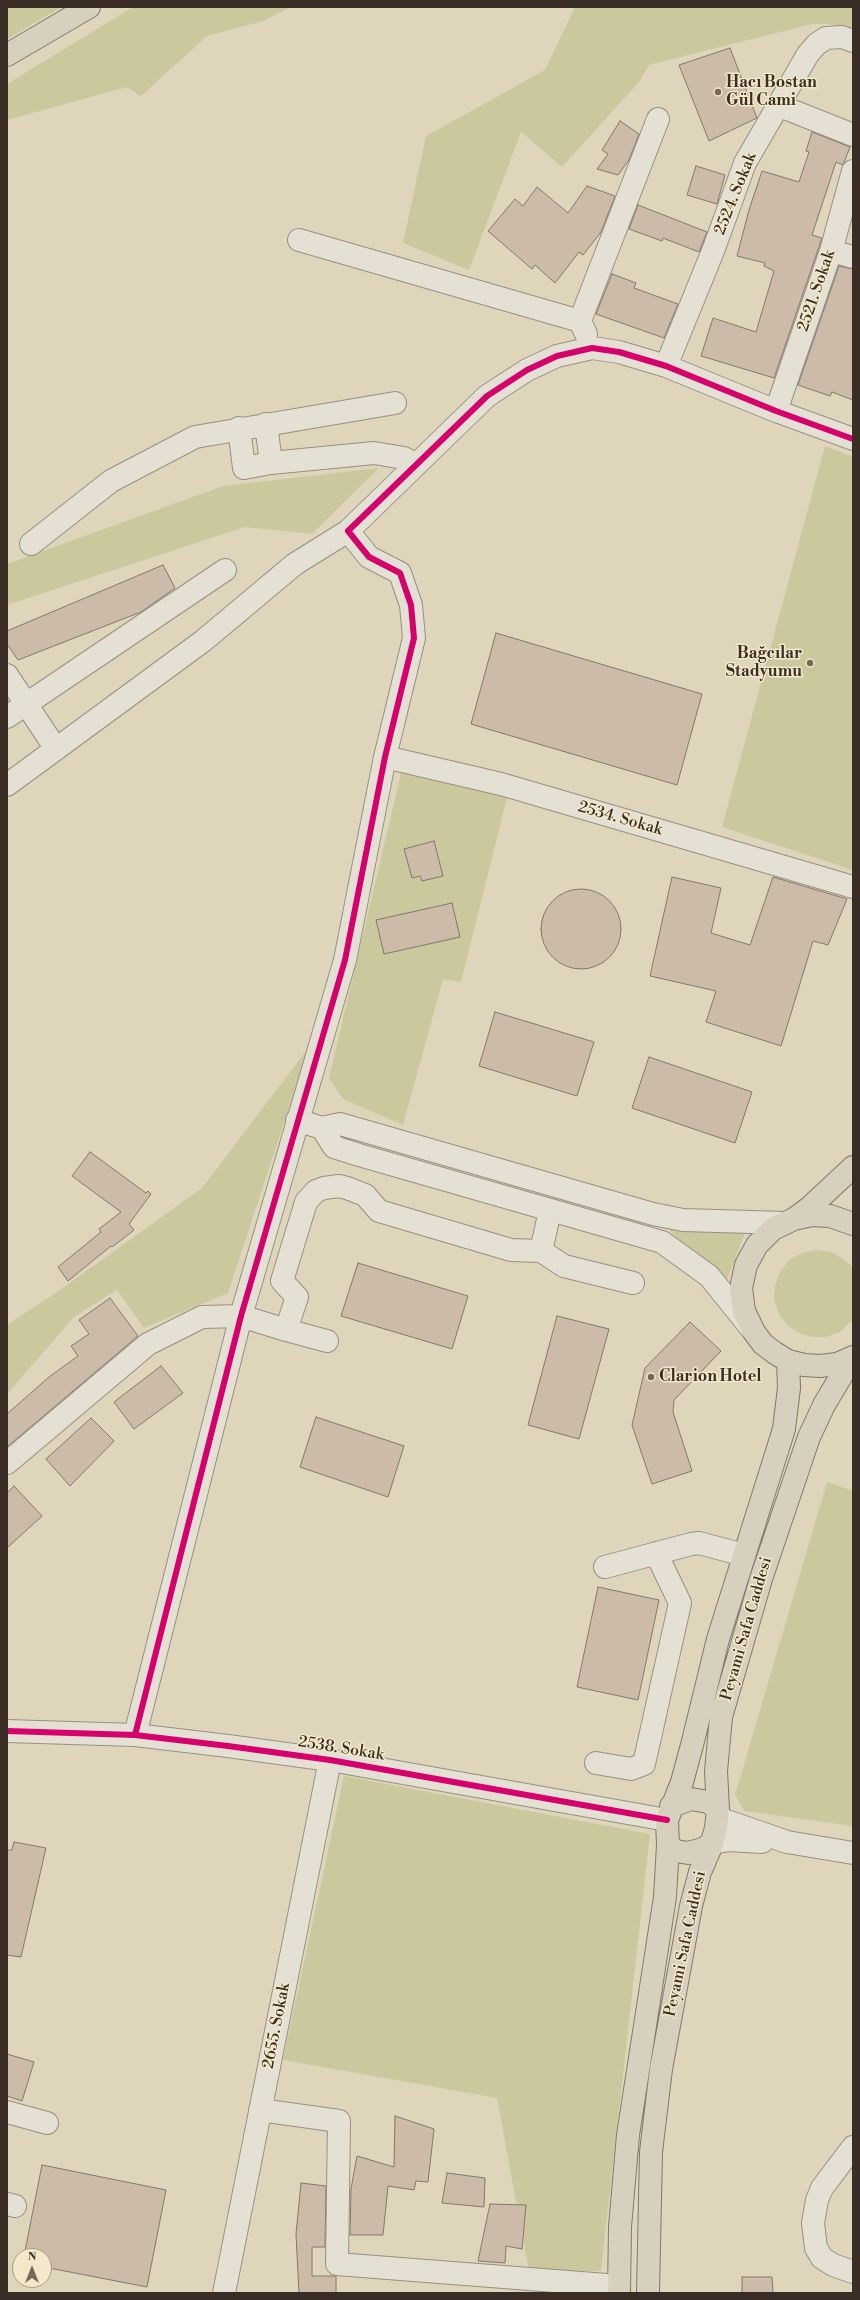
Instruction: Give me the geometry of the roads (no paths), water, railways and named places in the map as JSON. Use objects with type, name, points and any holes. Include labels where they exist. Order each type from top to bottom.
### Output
[{"type":"main road","points":[[7,55],[89,7]]},
{"type":"main road","points":[[790,1221],[838,1184],[853,1168]]},
{"type":"main road","points":[[852,1358],[837,1364],[820,1366],[804,1365],[788,1361],[763,1344],[754,1332],[744,1311],[741,1288],[746,1265],[757,1245],[773,1229],[790,1221],[812,1215],[830,1216],[853,1224]]},
{"type":"main road","name":"Peyami Safa Caddesi","points":[[648,2293],[651,2152],[662,2069],[691,1906],[700,1872],[712,1843],[718,1814],[716,1771],[721,1717],[761,1579],[809,1438],[824,1405],[852,1358]]},
{"type":"main road","name":"Peyami Safa Caddesi","points":[[619,2289],[620,2227],[628,2135],[665,1897],[669,1813],[682,1782],[718,1639],[784,1429],[789,1388],[788,1361]]},
{"type":"main road","points":[[669,1813],[691,1799],[708,1802],[718,1814]]},
{"type":"main road","points":[[668,1845],[676,1851],[688,1853],[703,1849],[712,1843]]},
{"type":"street","name":"2524. Sokak","points":[[666,366],[713,251],[745,163],[780,106],[808,54],[817,44],[826,38],[842,37],[853,41]]},
{"type":"street","points":[[780,106],[853,135]]},
{"type":"street","points":[[592,348],[580,321],[658,119]]},
{"type":"street","name":"2521. Sokak","points":[[776,411],[831,251],[853,171]]},
{"type":"street","points":[[299,240],[580,321]]},
{"type":"street","points":[[831,251],[853,257]]},
{"type":"street","points":[[7,785],[203,640],[295,564],[348,531],[487,396],[527,370],[557,356],[592,348],[619,352],[666,366],[776,411],[853,439]]},
{"type":"street","points":[[31,544],[111,481],[195,437],[238,428],[394,403]]},
{"type":"street","points":[[266,424],[272,463]]},
{"type":"street","points":[[238,428],[244,468],[272,463],[374,452],[404,458],[416,465]]},
{"type":"street","points":[[135,1735],[241,1316],[297,1120],[345,960],[386,757],[414,638],[410,605],[400,573],[369,557],[348,531]]},
{"type":"street","points":[[7,717],[27,705],[225,570]]},
{"type":"street","points":[[7,675],[56,749]]},
{"type":"street","name":"2534. Sokak","points":[[386,757],[501,784],[853,887]]},
{"type":"street","points":[[297,1120],[322,1128],[340,1124],[653,1214],[683,1220],[790,1221]]},
{"type":"street","points":[[322,1128],[334,1147],[400,1169],[662,1242],[710,1276],[754,1332]]},
{"type":"street","points":[[286,1330],[297,1297],[282,1281],[306,1202],[316,1191],[324,1188],[339,1186],[365,1195],[379,1211],[511,1250],[541,1251],[564,1266],[634,1284]]},
{"type":"street","points":[[541,1251],[550,1211]]},
{"type":"street","points":[[7,1463],[148,1344],[202,1317],[241,1316],[327,1341]]},
{"type":"street","points":[[605,1567],[700,1543],[744,1555]]},
{"type":"street","points":[[596,1763],[631,1769],[644,1764],[680,1603],[656,1553]]},
{"type":"street","name":"2538. Sokak","points":[[7,1731],[135,1735],[330,1760],[669,1813]]},
{"type":"street","name":"2655. Sokak","points":[[224,2293],[330,1760]]},
{"type":"street","points":[[718,1814],[787,1842],[853,1853]]},
{"type":"street","points":[[712,1843],[729,1840],[774,1844],[787,1842]]},
{"type":"street","points":[[260,2110],[339,2121],[337,2264],[619,2289]]},
{"type":"street","points":[[7,2112],[47,2123]]},
{"type":"street","points":[[853,2147],[822,2188],[816,2200],[813,2223],[816,2248],[822,2258],[833,2265],[853,2272]]},
{"type":"place","name":"Hacı Bostan Gül Cami","points":[[718,92]]},
{"type":"place","name":"Bağcılar Stadyumu","points":[[810,663]]},
{"type":"place","name":"Clarion Hotel","points":[[651,1377]]}]
